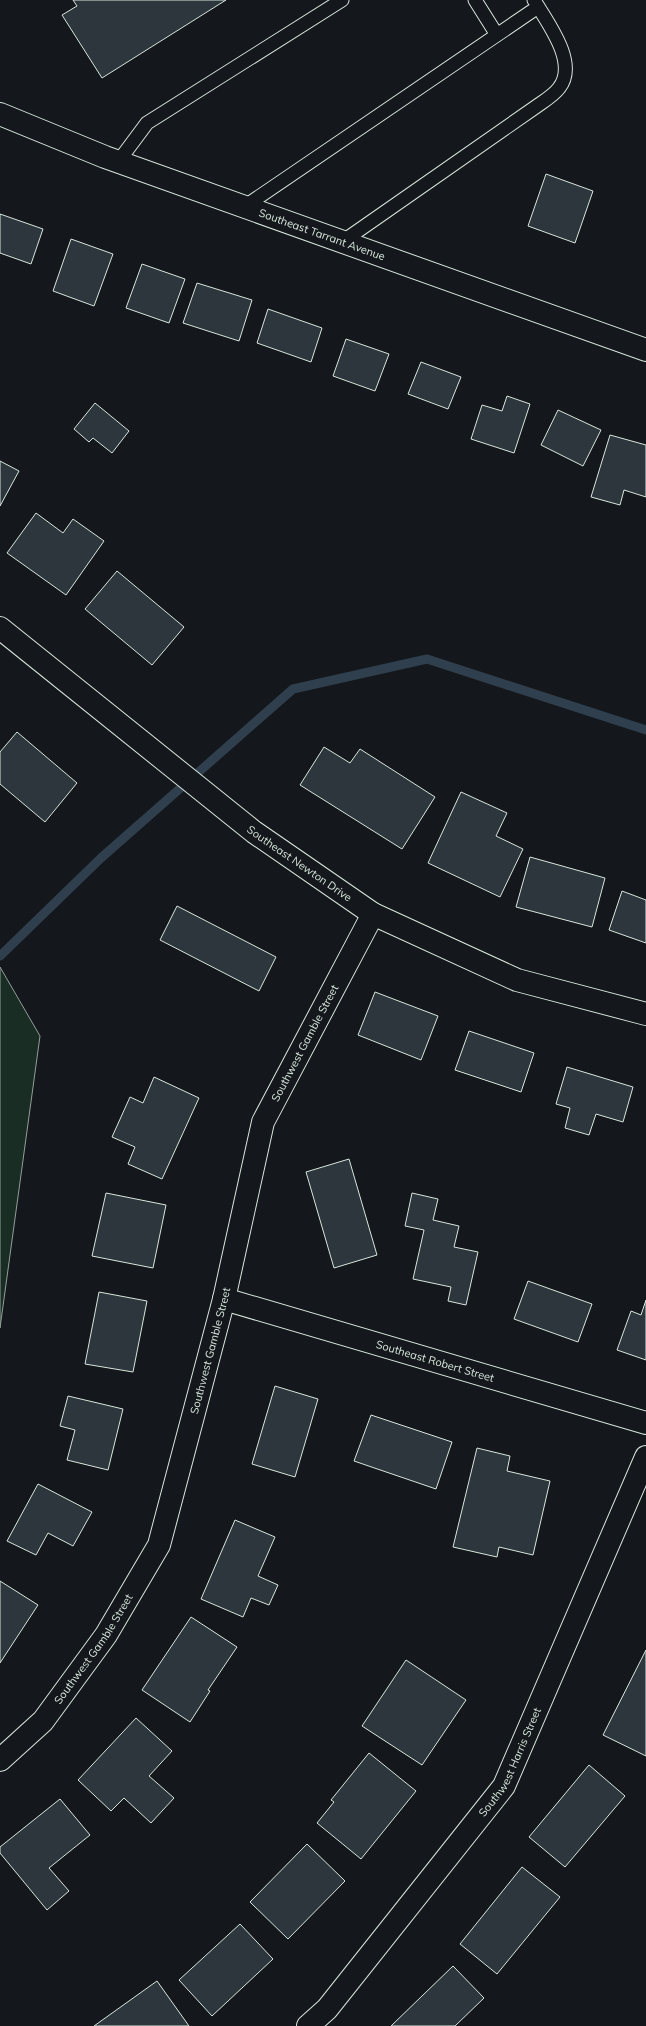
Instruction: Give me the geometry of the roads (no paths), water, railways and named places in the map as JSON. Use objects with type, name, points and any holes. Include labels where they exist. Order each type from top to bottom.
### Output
[{"type":"street","name":"Southeast Tarrant Avenue","points":[[0,114],[118,162],[646,350]]},
{"type":"street","name":"Southeast Newton Drive","points":[[0,628],[254,832],[373,914],[517,980],[646,1014]]},
{"type":"street","name":"Southwest Gamble Street","points":[[0,1760],[43,1721],[106,1635],[159,1545],[224,1299],[263,1122],[373,914]]},
{"type":"street","name":"Southeast Robert Street","points":[[224,1299],[646,1423]]},
{"type":"street","name":"Southwest Harris Street","points":[[308,2026],[327,2009],[504,1786],[646,1457]]},
{"type":"lane","points":[[118,162],[147,123],[342,0]]},
{"type":"lane","points":[[475,0],[497,35]]},
{"type":"lane","points":[[244,207],[497,35],[536,4],[561,47],[566,70],[560,88],[537,106],[342,242]]},
{"type":"waterway","points":[[0,956],[101,858],[293,689],[427,659],[646,730]]}]
